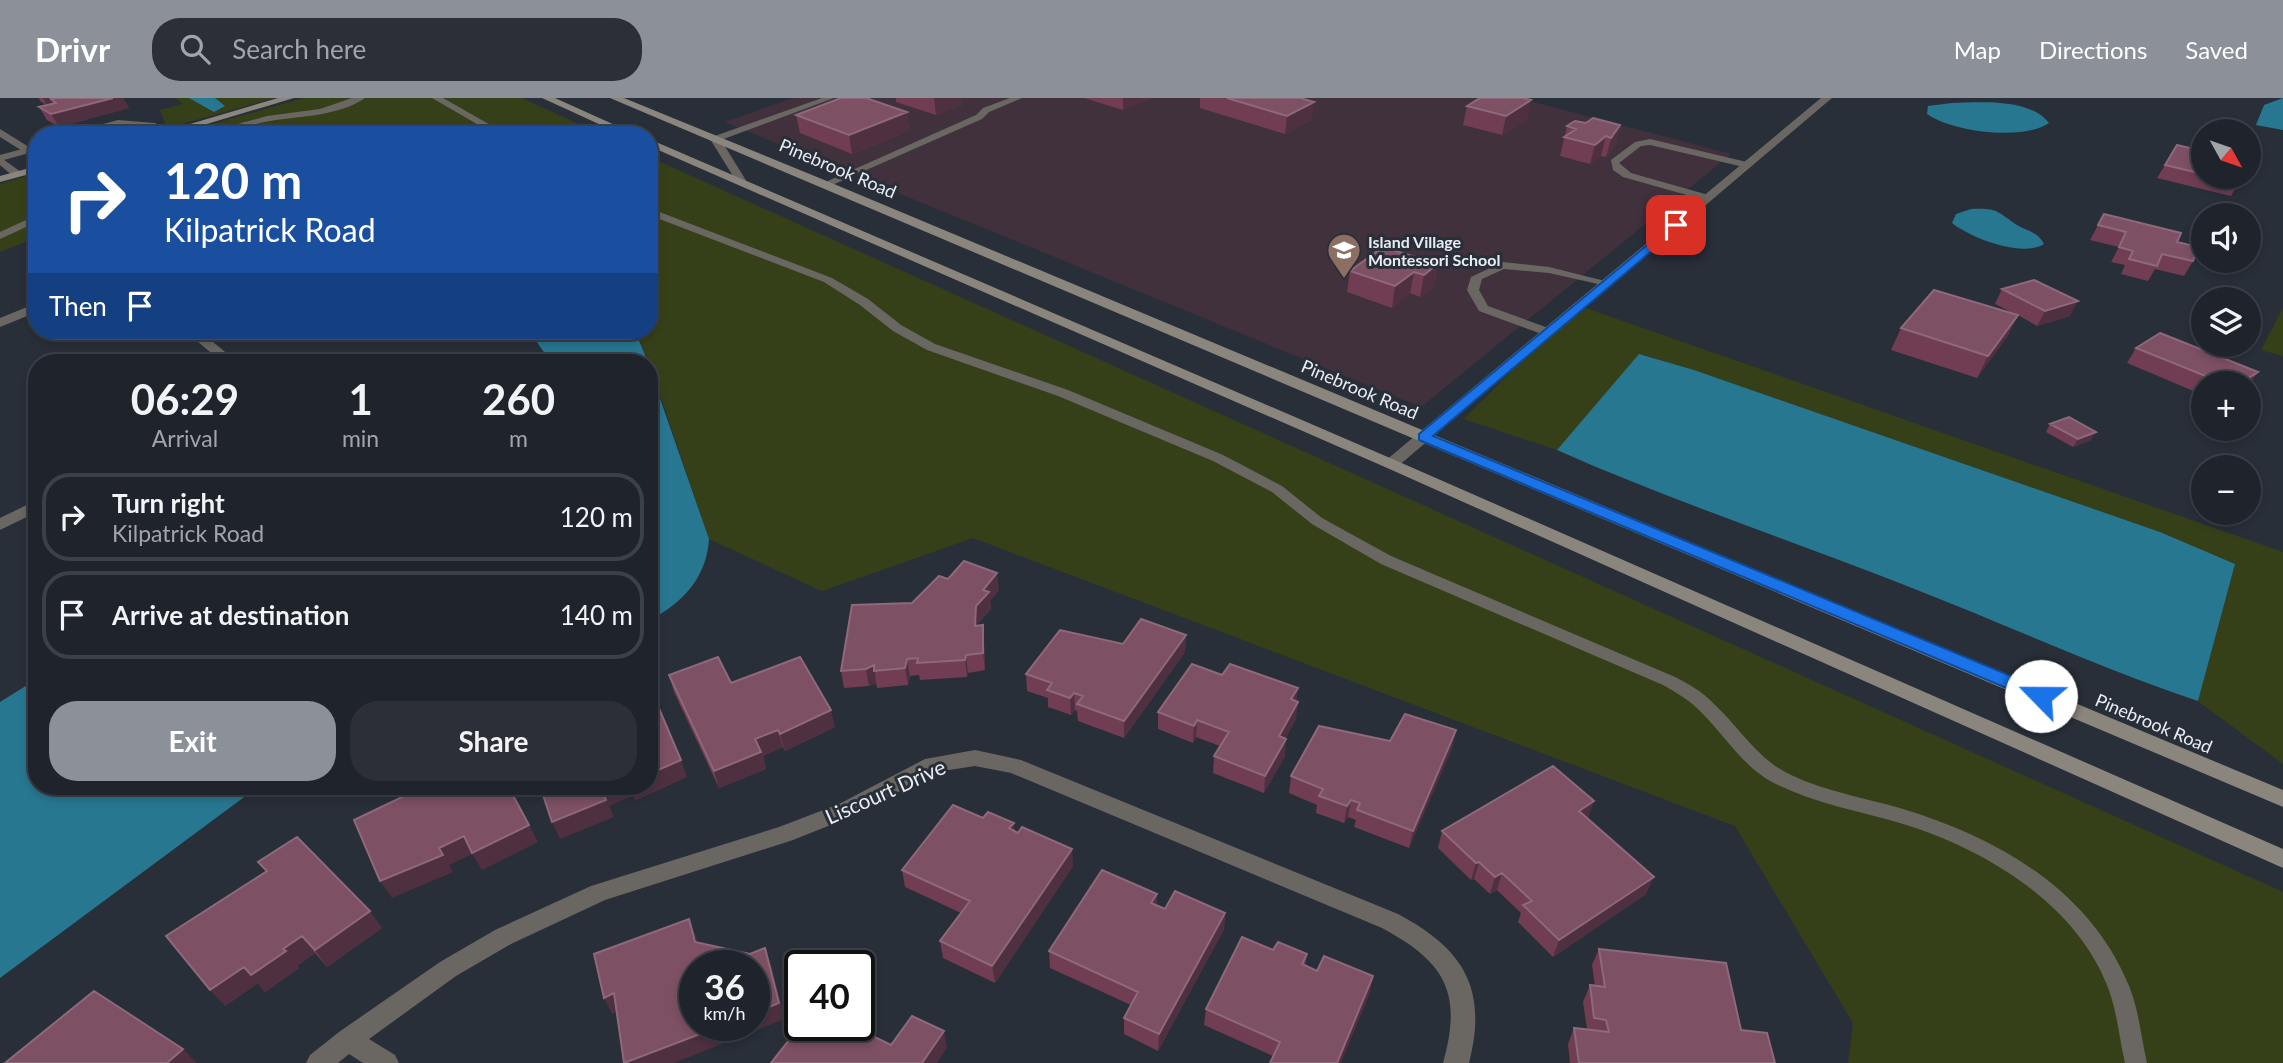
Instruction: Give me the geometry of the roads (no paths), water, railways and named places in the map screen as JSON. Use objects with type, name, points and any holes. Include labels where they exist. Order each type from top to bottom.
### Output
[{"type":"street","points":[[177,126],[289,98]]},
{"type":"street","points":[[547,98],[611,126]]},
{"type":"street","name":"Pinebrook Road","points":[[615,98],[826,184],[2283,799]]},
{"type":"street","points":[[1391,464],[1827,98]]},
{"type":"street","points":[[0,132],[28,147]]},
{"type":"street","points":[[658,146],[1391,464],[2283,859]]},
{"type":"street","points":[[0,159],[18,174]]},
{"type":"street","points":[[0,179],[28,171]]},
{"type":"street","points":[[0,323],[28,311]]},
{"type":"street","points":[[203,340],[220,354]]},
{"type":"street","points":[[0,525],[28,510]]},
{"type":"street","name":"Liscourt Drive","points":[[319,1063],[448,969],[555,912],[643,877],[805,827],[846,810],[932,765],[975,758],[1014,766],[1391,920],[1419,936],[1449,963],[1463,993],[1467,1012],[1465,1038],[1456,1063]]},
{"type":"street","points":[[348,1040],[386,1063]]},
{"type":"lane","points":[[239,126],[267,119],[321,112],[361,98]]},
{"type":"lane","points":[[436,98],[487,126]]},
{"type":"lane","points":[[742,182],[715,139],[830,98]]},
{"type":"lane","points":[[978,98],[986,110]]},
{"type":"lane","points":[[826,184],[919,145],[979,117],[986,110],[1018,98]]},
{"type":"lane","points":[[122,126],[130,124]]},
{"type":"lane","points":[[102,126],[138,126]]},
{"type":"lane","points":[[1708,198],[1627,176],[1616,168],[1614,162],[1638,144],[1650,142],[1748,165]]},
{"type":"lane","points":[[0,152],[28,149]]},
{"type":"lane","points":[[0,159],[28,150]]},
{"type":"lane","points":[[658,214],[828,279],[897,328],[931,347],[1063,393],[1247,472],[1277,489],[1317,521],[1385,560],[1669,681],[1700,701],[1745,752],[1781,779],[1829,796],[1921,822],[1998,858],[2035,882],[2071,912],[2094,940],[2118,985],[2136,1063]]},
{"type":"lane","points":[[0,236],[28,222]]},
{"type":"lane","points":[[1548,332],[1483,308],[1473,290],[1477,277],[1503,265],[1549,270],[1607,283]]},
{"type":"water","points":[[2283,98],[2283,130],[2261,126],[2261,119],[2258,119],[2264,105]]},
{"type":"water","points":[[1990,102],[2018,105],[2041,115],[2049,123],[2022,132],[1988,132],[1953,126],[1927,114],[1928,106]]},
{"type":"water","points":[[1971,209],[1996,211],[2035,234],[2044,244],[2035,248],[2010,247],[1971,235],[1952,223],[1956,214]]},
{"type":"water","points":[[535,340],[639,340],[645,354],[545,354]]},
{"type":"water","points":[[1639,354],[1694,370],[2160,532],[2235,564],[2198,701],[1557,450]]},
{"type":"water","points":[[658,393],[709,539],[704,565],[698,577],[682,597],[658,615]]},
{"type":"water","points":[[28,685],[28,795],[247,795],[0,978],[0,702]]},
{"type":"waterway","points":[[199,98],[214,106]]},
{"type":"place","name":"Island Village Montessori School","points":[[1344,280]]}]
